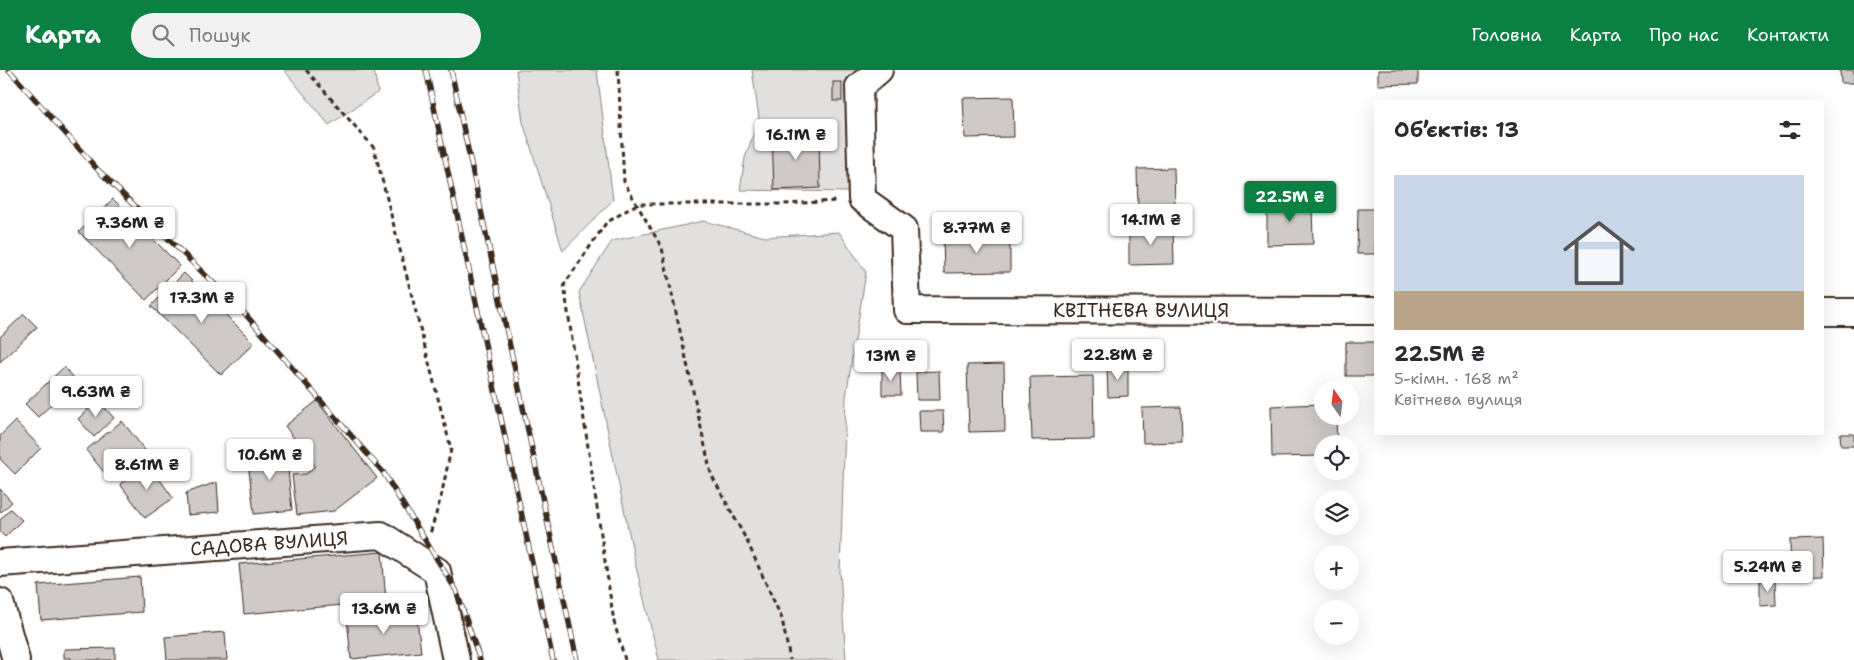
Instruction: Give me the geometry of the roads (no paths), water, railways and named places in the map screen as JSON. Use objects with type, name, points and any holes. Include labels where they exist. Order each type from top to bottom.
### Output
[{"type":"street","name":"КВІТНЕВА ВУЛИЦЯ","points":[[879,70],[860,87],[862,199],[904,229],[907,310],[1374,311]]},
{"type":"street","points":[[1824,312],[1854,312]]},
{"type":"street","name":"САДОВА ВУЛИЦЯ","points":[[0,563],[381,535],[437,571],[456,660]]},
{"type":"street","points":[[0,602],[16,660]]},
{"type":"railway","points":[[9,70],[98,170],[246,315],[383,472],[456,590],[480,660]]},
{"type":"railway","points":[[426,70],[553,660]]},
{"type":"railway","points":[[451,70],[577,660]]}]
